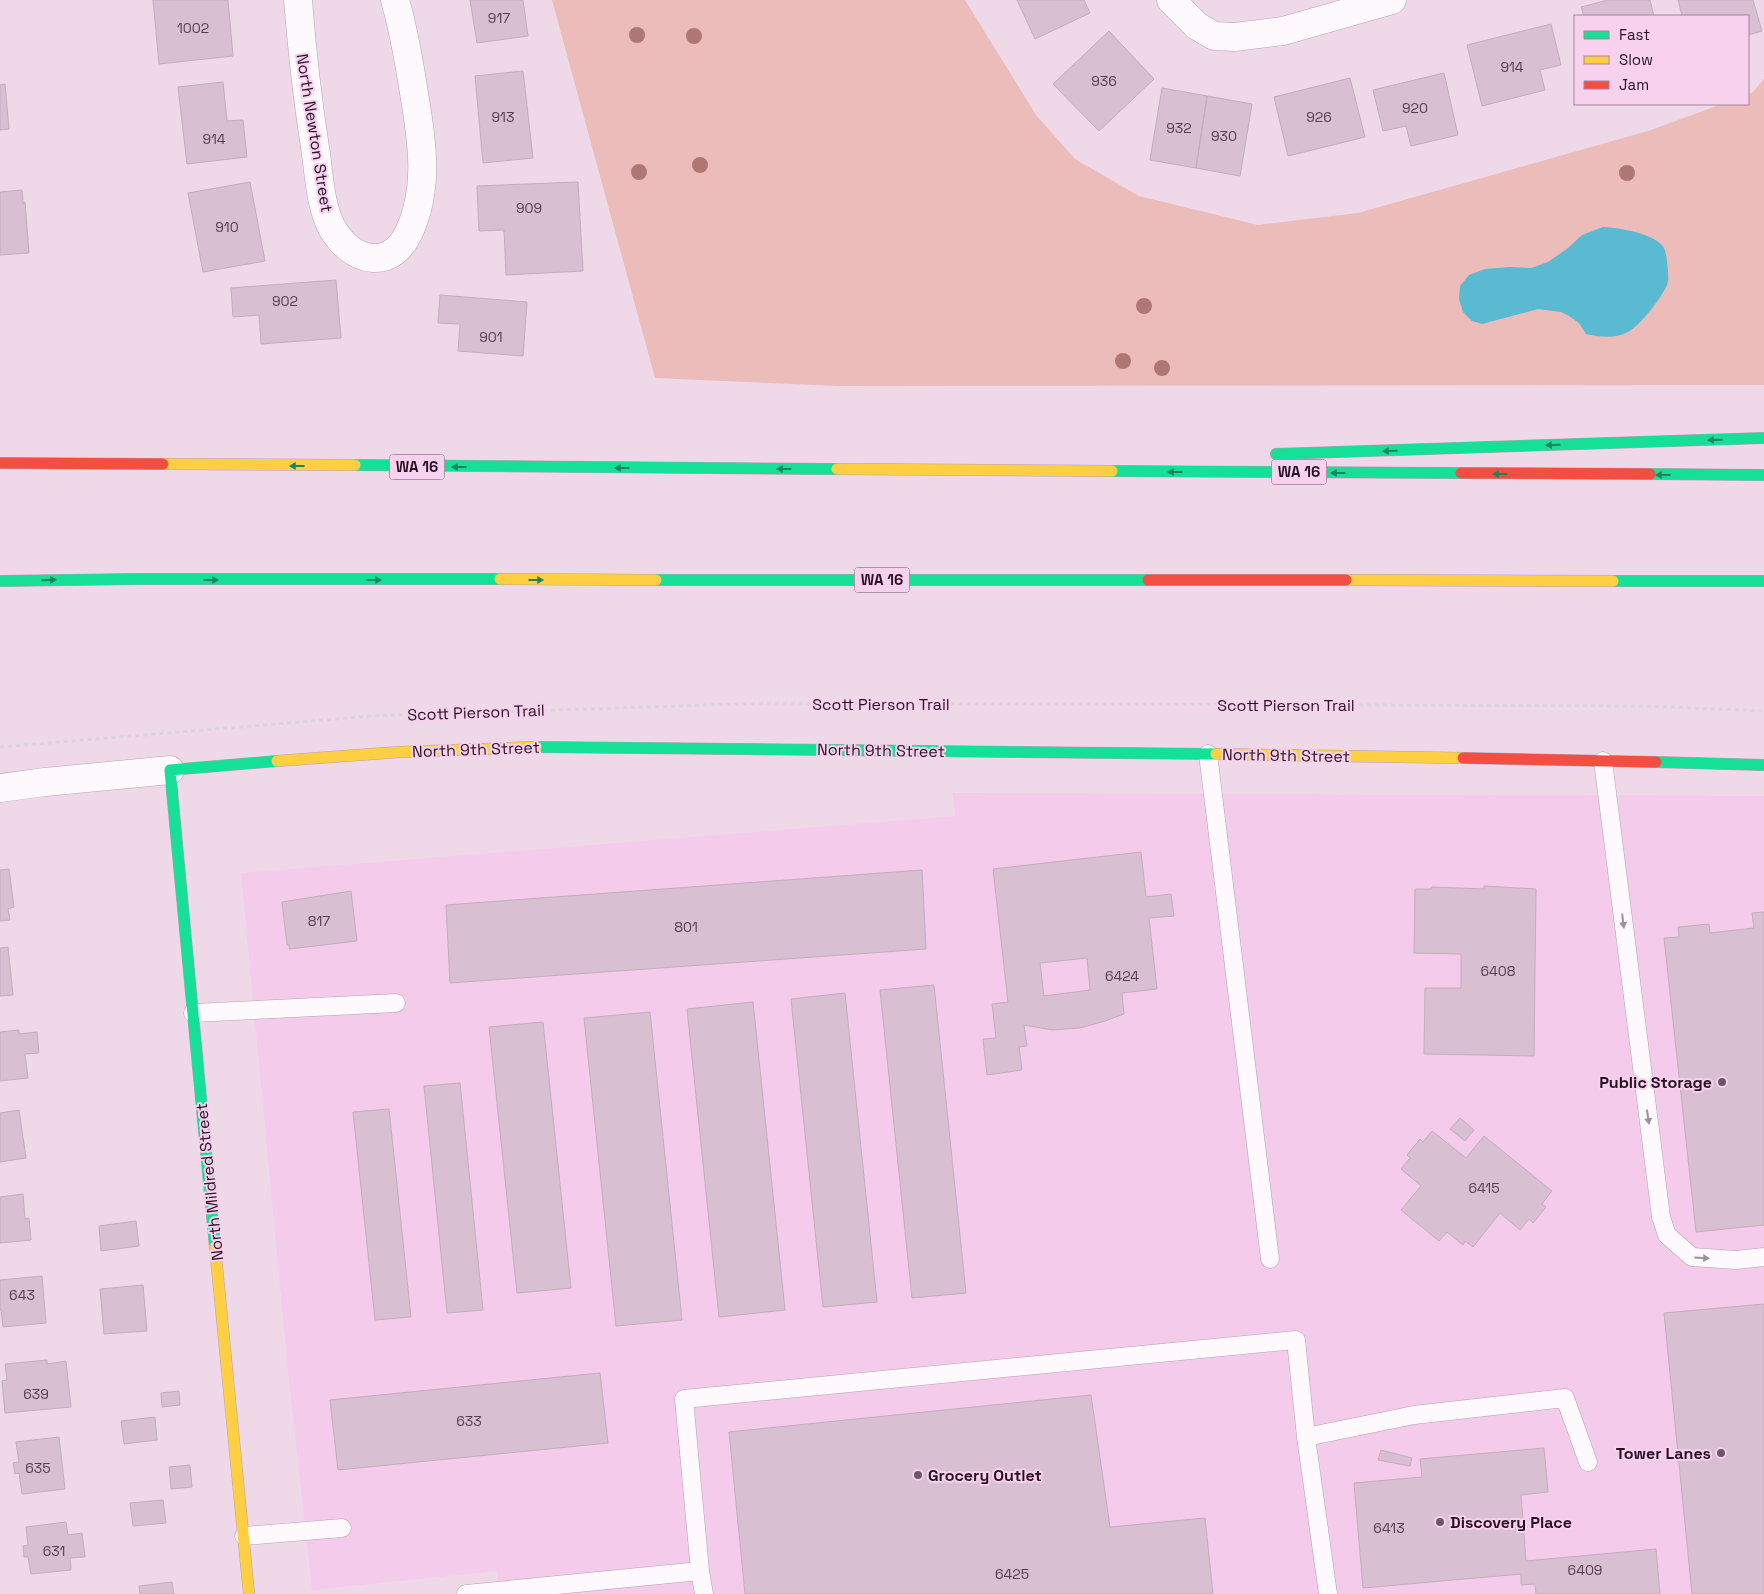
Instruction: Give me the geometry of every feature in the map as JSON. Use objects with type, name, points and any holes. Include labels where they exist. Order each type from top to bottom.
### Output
[{"type":"main road","points":[[1269,455],[1764,438]]},
{"type":"main road","points":[[833,469],[1120,460]]},
{"type":"main road","name":"WA 16","points":[[0,463],[1764,475]]},
{"type":"main road","name":"WA 16","points":[[0,581],[137,579],[1764,582]]},
{"type":"main road","name":"North 9th Street","points":[[170,770],[338,755],[528,747],[1351,755],[1764,765]]},
{"type":"main road","name":"North Mildred Street","points":[[170,770],[249,1594]]},
{"type":"street","name":"North Newton Street","points":[[298,0],[304,72],[327,215],[336,234],[352,251],[367,258],[381,258],[398,249],[407,235],[416,214],[422,185],[422,151],[417,108],[409,61],[395,0]]},
{"type":"street","points":[[1171,0],[1197,26],[1214,36],[1235,37],[1283,31],[1392,0]]},
{"type":"street","name":"North 9th Street","points":[[0,788],[170,770]]},
{"type":"lane","points":[[1208,754],[1270,1259]]},
{"type":"lane","points":[[1603,761],[1662,1217],[1667,1235],[1692,1257],[1736,1260],[1764,1257]]},
{"type":"lane","points":[[193,1013],[396,1003]]},
{"type":"lane","points":[[704,1594],[700,1570],[684,1399],[1296,1340],[1306,1437],[1328,1594]]},
{"type":"lane","points":[[1306,1437],[1414,1415],[1565,1398],[1588,1462]]},
{"type":"lane","points":[[244,1536],[342,1528]]},
{"type":"lane","points":[[466,1594],[700,1570]]},
{"type":"path","name":"Scott Pierson Trail","points":[[0,747],[371,716],[769,703],[1644,706],[1764,711]]},
{"type":"shaded area","points":[[552,0],[965,0],[1036,115],[1075,159],[1139,196],[1258,225],[1358,213],[1648,131],[1719,105],[1749,105],[1749,94],[1752,93],[1764,79],[1764,385],[839,386],[655,378]]},
{"type":"shaded area","points":[[953,793],[1764,796],[1764,1594],[500,1594],[497,1571],[312,1590],[288,1371],[241,873],[955,816]]},
{"type":"water","points":[[1603,227],[1627,230],[1645,235],[1659,243],[1665,251],[1668,275],[1666,288],[1645,317],[1633,329],[1623,334],[1602,337],[1586,334],[1579,323],[1561,312],[1538,309],[1482,324],[1472,321],[1463,312],[1459,299],[1460,286],[1469,275],[1485,269],[1531,268],[1548,262],[1582,235]]},
{"type":"building","points":[[153,0],[228,0],[233,56],[159,64]]},
{"type":"building","points":[[470,0],[523,0],[528,36],[477,43]]},
{"type":"building","points":[[1017,0],[1084,0],[1090,13],[1035,39]]},
{"type":"building","points":[[1608,0],[1650,0],[1654,15],[1584,15],[1581,7]]},
{"type":"building","points":[[1678,0],[1753,0],[1762,31],[1749,35],[1749,15],[1682,15]]},
{"type":"building","points":[[1551,24],[1561,65],[1540,70],[1545,90],[1482,106],[1467,45]]},
{"type":"building","points":[[1109,31],[1154,79],[1099,131],[1053,84]]},
{"type":"building","points":[[523,71],[533,158],[483,163],[475,76]]},
{"type":"building","points":[[1444,73],[1458,135],[1411,146],[1406,126],[1383,131],[1373,90]]},
{"type":"building","points":[[1350,78],[1365,137],[1288,156],[1274,97]]},
{"type":"building","points":[[223,82],[227,121],[243,120],[247,157],[187,164],[178,87]]},
{"type":"building","points":[[5,84],[9,129],[0,130],[0,85]]},
{"type":"building","points":[[1162,88],[1207,96],[1196,168],[1150,160]]},
{"type":"building","points":[[1207,96],[1252,104],[1240,176],[1196,168]]},
{"type":"building","points":[[250,182],[265,261],[203,272],[188,193]]},
{"type":"building","points":[[578,182],[583,271],[506,275],[504,230],[479,231],[477,186]]},
{"type":"building","points":[[22,190],[23,203],[25,202],[29,253],[0,255],[0,192]]},
{"type":"building","points":[[336,280],[341,338],[261,344],[259,315],[233,317],[231,288]]},
{"type":"building","points":[[440,295],[527,302],[523,356],[458,351],[460,324],[438,323]]},
{"type":"building","points":[[1141,852],[1146,897],[1171,894],[1174,916],[1149,918],[1157,989],[1122,993],[1124,1014],[1080,1028],[1052,1030],[1024,1025],[1027,1046],[1019,1047],[1022,1070],[987,1075],[983,1039],[996,1038],[992,1004],[1008,1002],[993,869]],"holes":[[[1087,958],[1090,990],[1044,996],[1040,963]]]},
{"type":"building","points":[[9,869],[14,907],[8,909],[10,920],[0,921],[0,870]]},
{"type":"building","points":[[922,870],[926,949],[450,983],[446,905]]},
{"type":"building","points":[[1484,886],[1536,889],[1534,1056],[1424,1054],[1425,988],[1461,988],[1461,954],[1414,953],[1415,889],[1431,889],[1432,887],[1484,889]]},
{"type":"building","points":[[351,891],[357,941],[289,949],[282,902]]},
{"type":"building","name":"Public Storage","points":[[1764,912],[1764,1225],[1696,1232],[1664,938],[1679,937],[1678,927],[1709,924],[1710,933],[1754,928],[1752,913]]},
{"type":"building","points":[[8,947],[13,995],[0,996],[0,948]]},
{"type":"building","points":[[934,985],[966,1293],[912,1298],[880,990]]},
{"type":"building","points":[[845,993],[877,1302],[823,1307],[791,999]]},
{"type":"building","points":[[753,1002],[785,1310],[719,1317],[687,1009]]},
{"type":"building","points":[[650,1012],[682,1320],[616,1326],[584,1018]]},
{"type":"building","points":[[543,1022],[571,1288],[517,1293],[489,1027]]},
{"type":"building","points":[[19,1030],[19,1034],[37,1032],[39,1053],[25,1054],[28,1078],[0,1081],[0,1032]]},
{"type":"building","points":[[460,1083],[483,1310],[447,1313],[424,1086]]},
{"type":"building","points":[[389,1109],[411,1317],[375,1320],[353,1112]]},
{"type":"building","points":[[19,1110],[26,1158],[0,1162],[0,1113]]},
{"type":"building","points":[[1460,1118],[1474,1130],[1465,1141],[1450,1129]]},
{"type":"building","points":[[1432,1131],[1466,1158],[1484,1136],[1552,1191],[1542,1204],[1546,1207],[1533,1223],[1529,1219],[1520,1230],[1500,1213],[1473,1247],[1465,1241],[1463,1245],[1447,1232],[1439,1241],[1401,1210],[1421,1186],[1401,1169],[1410,1158],[1407,1155],[1420,1139],[1423,1142]]},
{"type":"building","points":[[23,1194],[25,1219],[29,1218],[31,1240],[0,1243],[0,1197]]},
{"type":"building","points":[[136,1221],[139,1246],[101,1251],[99,1226]]},
{"type":"building","points":[[42,1276],[46,1323],[3,1327],[0,1310],[0,1280]]},
{"type":"building","points":[[143,1285],[147,1331],[104,1334],[100,1289]]},
{"type":"building","name":"Tower Lanes","points":[[1764,1304],[1764,1594],[1692,1594],[1664,1313]]},
{"type":"building","points":[[47,1360],[47,1364],[66,1361],[71,1407],[5,1413],[2,1381],[7,1380],[5,1364]]},
{"type":"building","points":[[600,1373],[608,1443],[338,1470],[330,1400]]},
{"type":"building","points":[[179,1391],[180,1405],[162,1407],[161,1393]]},
{"type":"building","name":"Grocery Outlet","points":[[1091,1395],[1110,1527],[1205,1518],[1213,1594],[745,1594],[729,1432]]},
{"type":"building","points":[[155,1417],[157,1440],[124,1444],[121,1421]]},
{"type":"building","points":[[59,1437],[65,1489],[22,1494],[19,1473],[15,1474],[13,1463],[19,1462],[16,1442]]},
{"type":"building","name":"Discovery Place","points":[[1544,1448],[1548,1492],[1521,1495],[1526,1561],[1656,1549],[1660,1594],[1536,1594],[1535,1584],[1521,1585],[1521,1574],[1363,1588],[1354,1483],[1422,1477],[1420,1459]]},
{"type":"building","points":[[1381,1450],[1412,1458],[1410,1466],[1378,1460]]},
{"type":"building","points":[[190,1465],[192,1487],[171,1489],[169,1467]]},
{"type":"building","points":[[163,1500],[166,1523],[133,1526],[130,1503]]},
{"type":"building","points":[[66,1522],[68,1535],[82,1533],[85,1557],[70,1558],[71,1570],[31,1574],[28,1557],[24,1557],[23,1546],[28,1545],[26,1527]]},
{"type":"building","points":[[172,1582],[174,1594],[140,1594],[139,1586]]},
{"type":"traffic: fast","points":[[1276,454],[1764,438]]},
{"type":"traffic: fast","points":[[355,465],[837,469]]},
{"type":"traffic: fast","points":[[1112,471],[1461,473]]},
{"type":"traffic: fast","points":[[1650,474],[1764,475]]},
{"type":"traffic: fast","points":[[0,581],[500,579]]},
{"type":"traffic: fast","points":[[656,580],[1148,580]]},
{"type":"traffic: fast","points":[[1613,581],[1764,581]]},
{"type":"traffic: fast","points":[[536,747],[1216,754]]},
{"type":"traffic: fast","points":[[215,1247],[170,770],[277,761]]},
{"type":"traffic: fast","points":[[1656,762],[1764,765]]},
{"type":"traffic: slow","points":[[163,464],[355,465]]},
{"type":"traffic: slow","points":[[837,469],[1112,471]]},
{"type":"traffic: slow","points":[[500,579],[656,580]]},
{"type":"traffic: slow","points":[[1346,580],[1613,581]]},
{"type":"traffic: slow","points":[[277,761],[399,752],[536,747]]},
{"type":"traffic: slow","points":[[1216,754],[1463,758]]},
{"type":"traffic: slow","points":[[215,1247],[249,1594]]},
{"type":"traffic: jam","points":[[0,463],[163,464]]},
{"type":"traffic: jam","points":[[1461,473],[1650,474]]},
{"type":"traffic: jam","points":[[1148,580],[1346,580]]},
{"type":"traffic: jam","points":[[1463,758],[1656,762]]},
{"type":"place","name":"Public Storage","points":[[1722,1082]]},
{"type":"place","name":"Tower Lanes","points":[[1721,1453]]},
{"type":"place","name":"Grocery Outlet","points":[[918,1475]]},
{"type":"place","name":"Discovery Place","points":[[1440,1522]]}]
